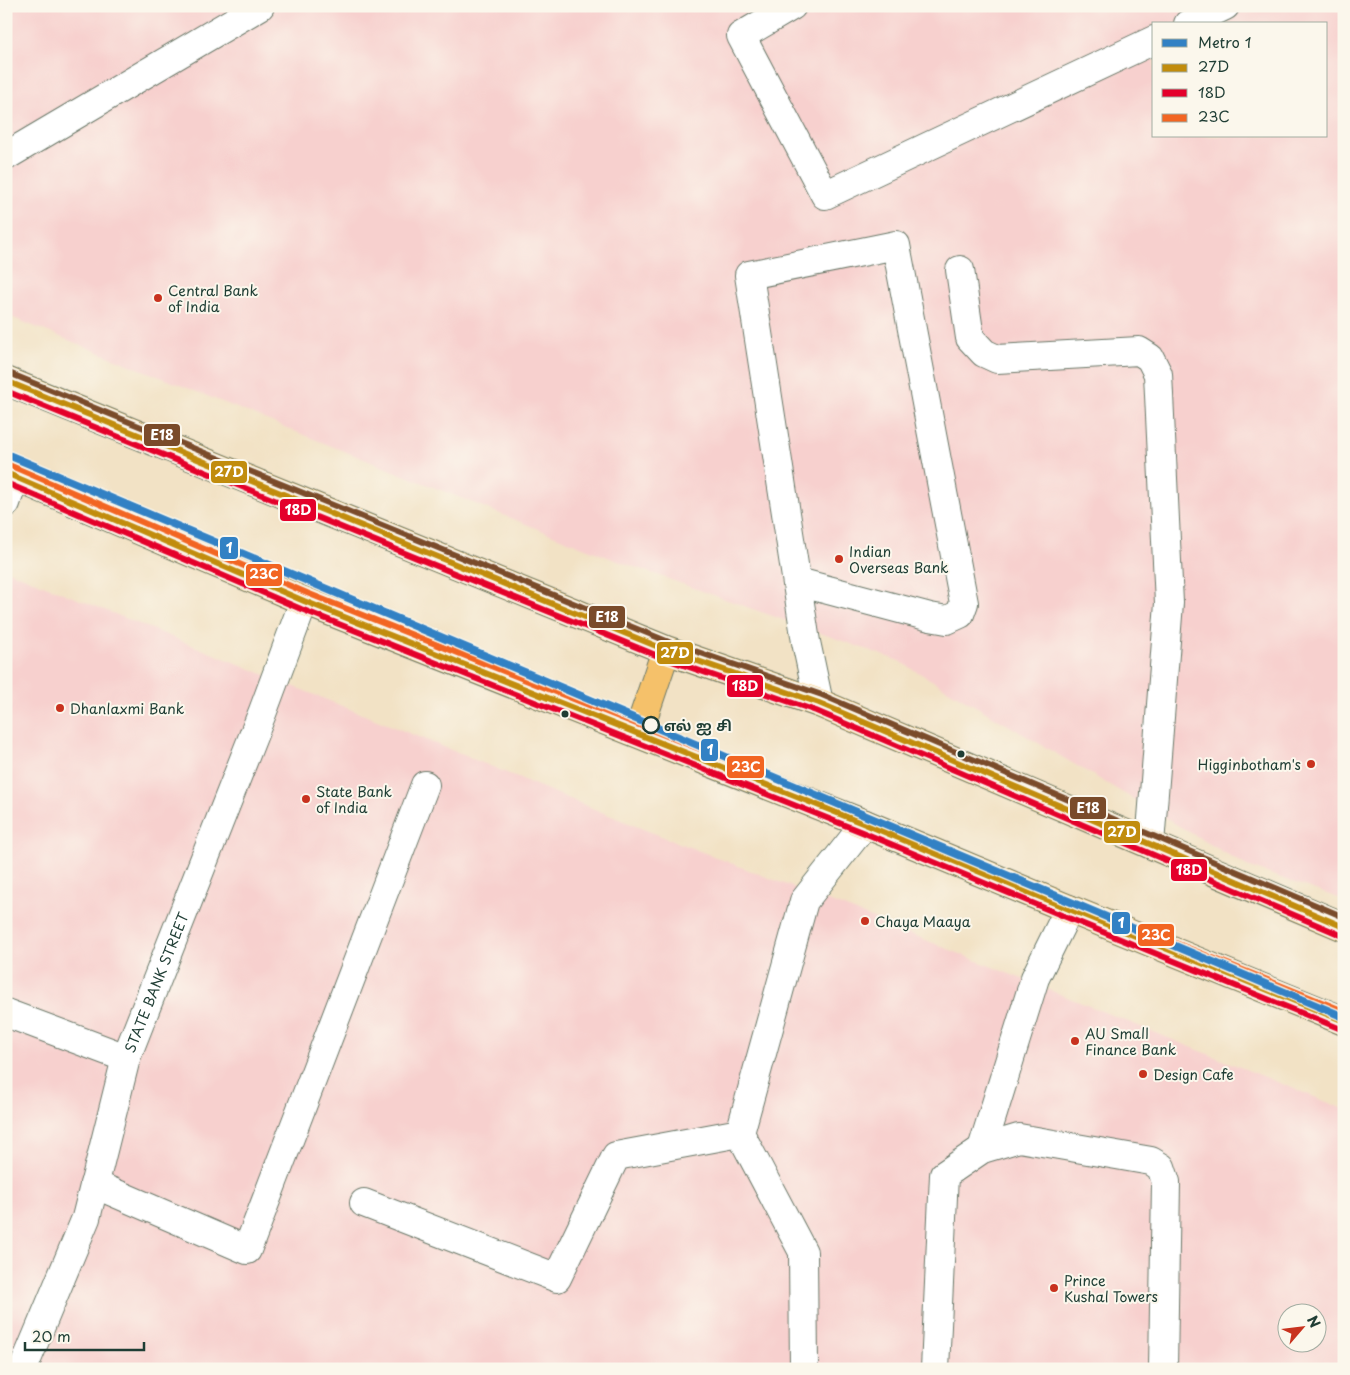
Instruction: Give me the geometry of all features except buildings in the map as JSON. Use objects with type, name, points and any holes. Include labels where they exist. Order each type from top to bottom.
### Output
[{"type":"main road","points":[[6,381],[666,650],[819,703],[1344,926]]},
{"type":"main road","points":[[11,475],[304,601],[865,824],[1344,1021]]},
{"type":"main road","points":[[638,734],[666,650]]},
{"type":"street","points":[[6,156],[260,6]]},
{"type":"street","points":[[792,6],[741,36],[825,195],[1152,41]]},
{"type":"street","points":[[1192,22],[1225,6]]},
{"type":"street","points":[[798,582],[947,620],[960,614],[964,603],[896,245],[749,275],[806,642],[819,703]]},
{"type":"street","points":[[960,270],[970,338],[984,353],[997,359],[1139,351],[1150,358],[1158,374],[1169,603],[1150,844]]},
{"type":"street","points":[[6,503],[11,475]]},
{"type":"street","name":"STATE BANK STREET","points":[[23,1369],[86,1218],[126,1058],[263,711],[304,601]]},
{"type":"street","points":[[94,1184],[247,1250],[425,785]]},
{"type":"street","points":[[804,1369],[804,1252],[740,1133],[804,901],[865,824]]},
{"type":"street","points":[[982,1149],[1034,978],[1069,909]]},
{"type":"street","points":[[6,1013],[126,1058]]},
{"type":"street","points":[[364,1203],[556,1278],[616,1156],[740,1133]]},
{"type":"street","points":[[936,1369],[944,1175],[982,1149],[1020,1138],[1151,1161],[1161,1167],[1166,1182],[1163,1369]]},
{"type":"shaded area","points":[[6,6],[1344,6],[1344,900],[1247,866],[899,661],[615,560],[6,315]]},
{"type":"shaded area","points":[[6,570],[638,827],[849,909],[1344,1109],[1344,1369],[6,1369]]},
{"type":"metro line","name":"1","points":[[6,454],[1344,1017]]},
{"type":"transit line","name":"E18","points":[[9,373],[669,642],[822,695],[1344,917]]},
{"type":"transit line","name":"27D","points":[[6,381],[666,650],[819,703],[1344,927]]},
{"type":"transit line","name":"18D","points":[[6,391],[663,658],[816,711],[1341,935]]},
{"type":"transit line","name":"23C","points":[[9,465],[307,593],[868,816],[1344,1011]]},
{"type":"transit line","name":"27D","points":[[6,473],[304,601],[865,824],[1344,1021]]},
{"type":"transit line","name":"18D","points":[[6,483],[301,609],[862,832],[1341,1029]]},
{"type":"place","name":"Central Bank of India","points":[[158,298]]},
{"type":"place","name":"Indian Overseas Bank","points":[[839,559]]},
{"type":"place","name":"Dhanlaxmi Bank","points":[[60,708]]},
{"type":"place","name":"எல் ஐ சி","points":[[651,725]]},
{"type":"place","name":"Higginbotham's","points":[[1311,764]]},
{"type":"place","name":"State Bank of India","points":[[306,799]]},
{"type":"place","name":"Chaya Maaya","points":[[865,921]]},
{"type":"place","name":"AU Small Finance Bank","points":[[1075,1041]]},
{"type":"place","name":"Design Cafe","points":[[1143,1074]]},
{"type":"place","name":"Prince Kushal Towers","points":[[1054,1288]]}]
